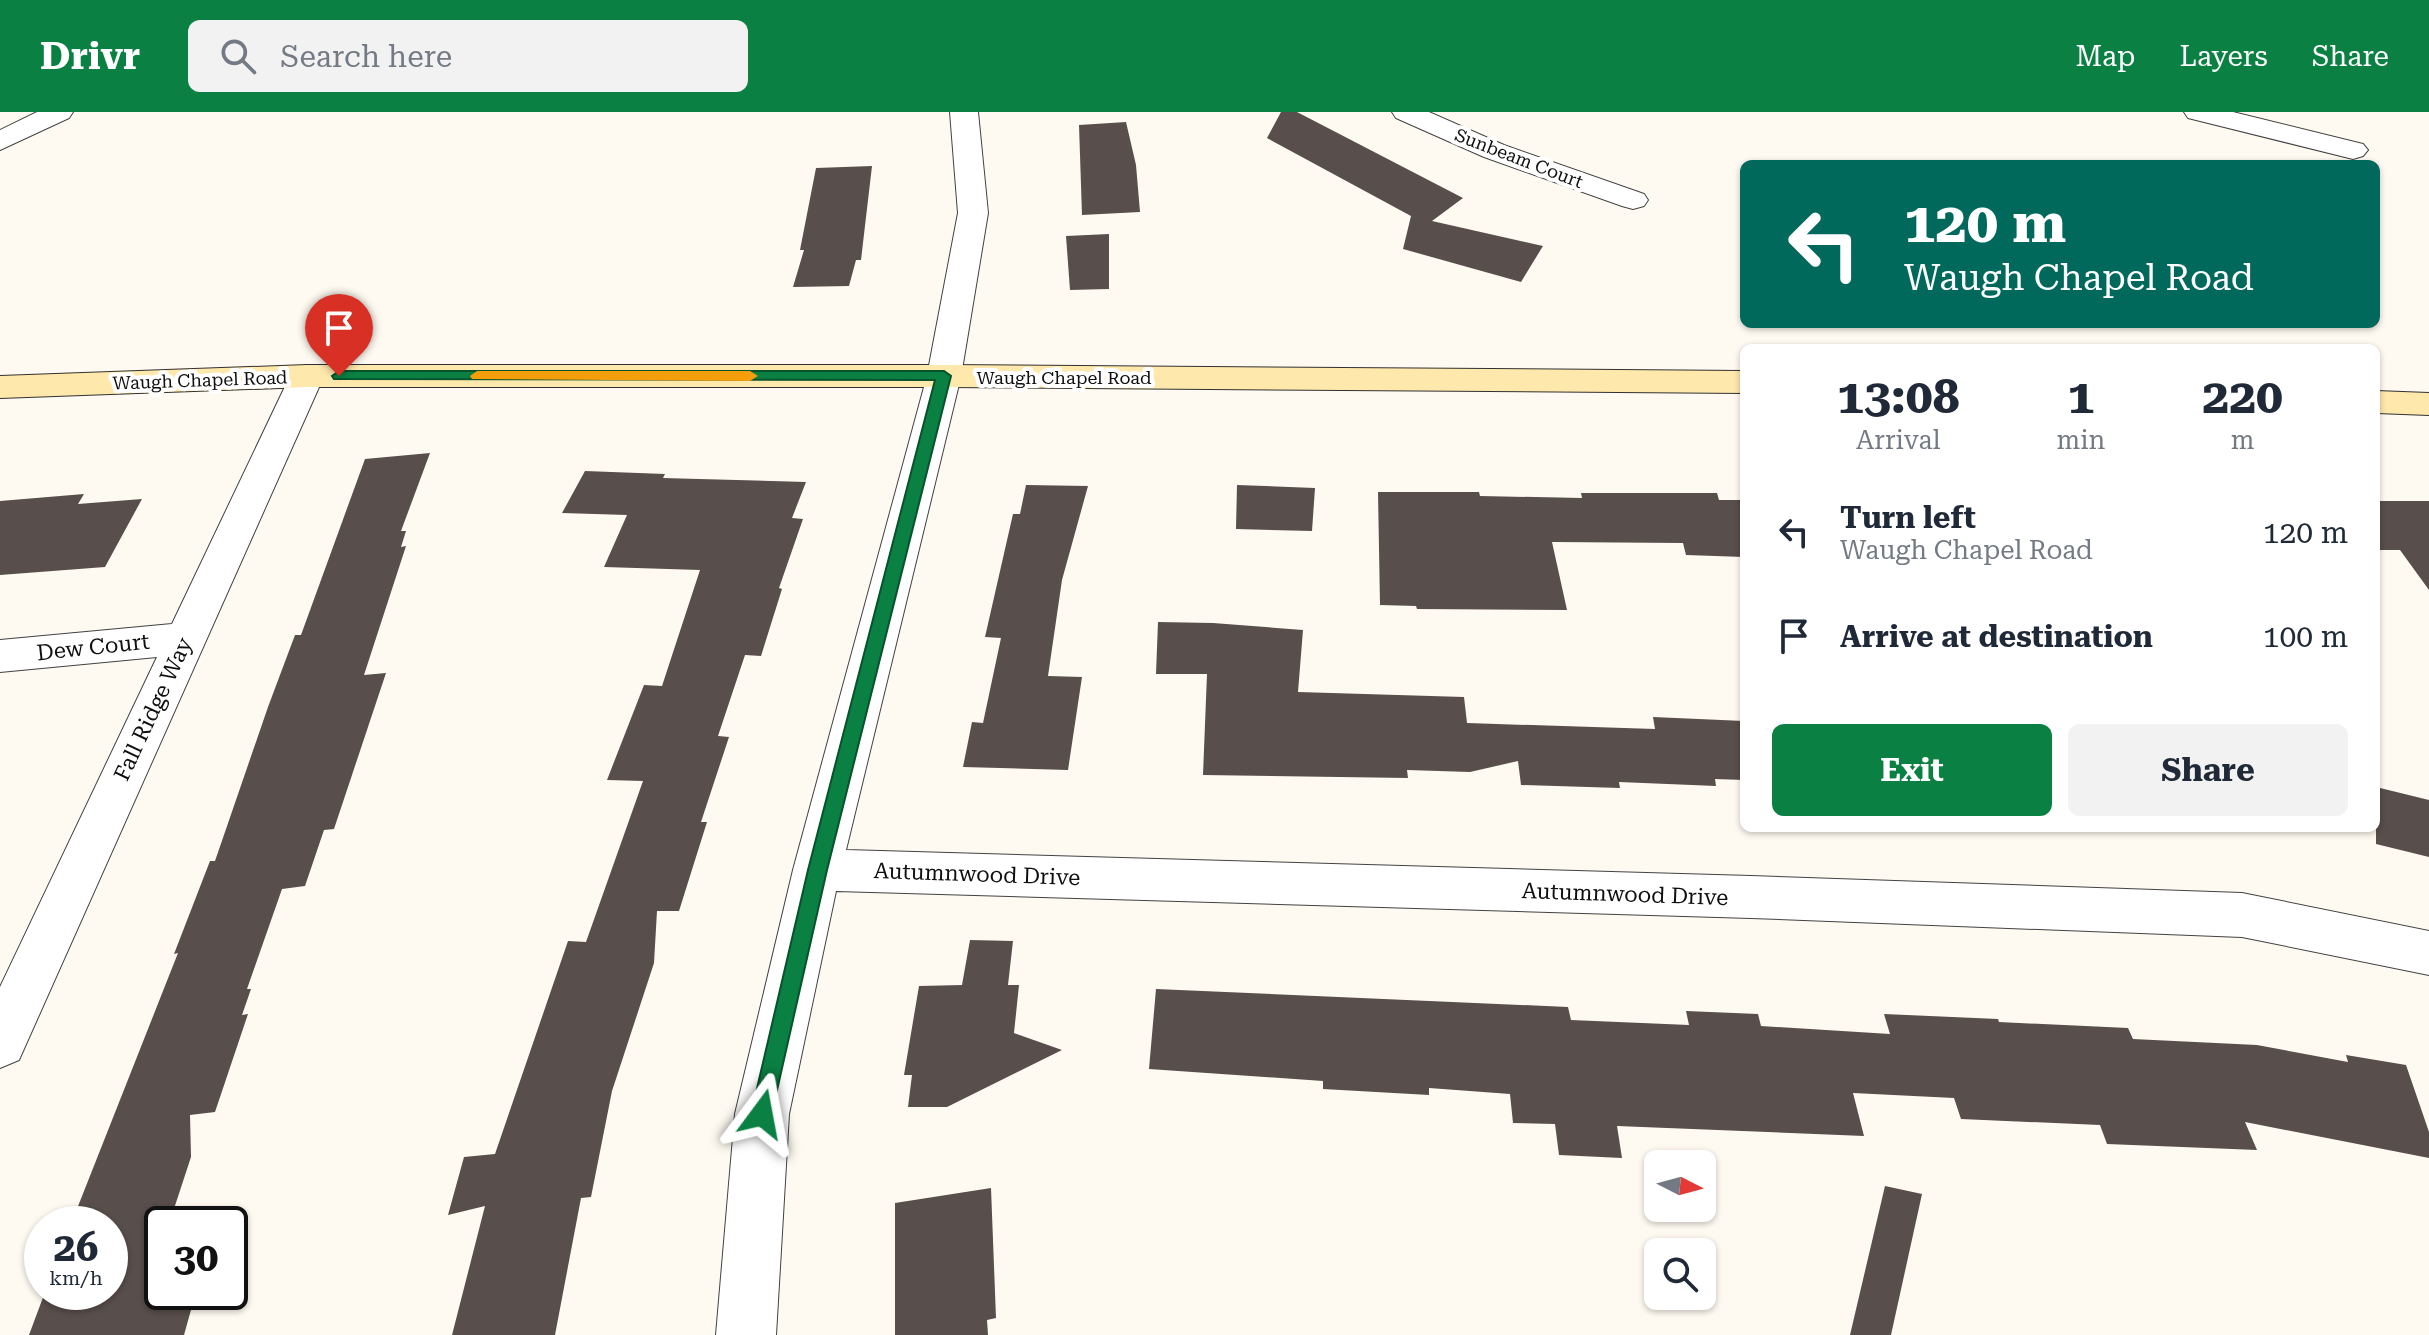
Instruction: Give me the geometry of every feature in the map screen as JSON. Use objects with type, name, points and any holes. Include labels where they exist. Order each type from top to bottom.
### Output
[{"type":"main road","name":"Waugh Chapel Road","points":[[0,387],[307,376],[944,376],[1740,382]]},
{"type":"main road","points":[[2380,402],[2429,404]]},
{"type":"street","points":[[0,141],[59,112]]},
{"type":"street","points":[[746,1335],[762,1114],[817,870],[944,376],[973,213],[964,112]]},
{"type":"street","name":"Sunbeam Court","points":[[1406,112],[1494,151],[1633,200]]},
{"type":"street","points":[[2198,112],[2353,150]]},
{"type":"street","name":"Fall Ridge Way","points":[[0,1043],[307,376]]},
{"type":"street","name":"Dew Court","points":[[0,656],[186,638]]},
{"type":"street","name":"Autumnwood Drive","points":[[817,870],[1751,897],[2242,915],[2429,953]]},
{"type":"building","points":[[1281,112],[1297,112],[1463,198],[1432,221],[1543,246],[1521,282],[1403,249],[1411,216],[1267,138]]},
{"type":"building","points":[[1126,122],[1136,165],[1140,212],[1082,215],[1079,125]]},
{"type":"building","points":[[872,166],[861,260],[856,260],[849,286],[793,287],[804,250],[800,250],[816,168]]},
{"type":"building","points":[[1109,234],[1109,289],[1070,290],[1066,236]]},
{"type":"building","points":[[430,453],[401,531],[406,531],[401,547],[406,546],[364,675],[386,673],[334,829],[324,830],[305,886],[282,889],[247,989],[251,989],[242,1015],[248,1014],[215,1112],[190,1115],[191,1157],[175,1206],[144,1206],[144,1310],[191,1310],[184,1335],[29,1335],[38,1310],[128,1310],[128,1206],[78,1206],[178,953],[174,954],[210,861],[215,861],[268,707],[295,635],[301,635],[365,459]]},
{"type":"building","points":[[585,471],[665,474],[663,478],[806,482],[792,518],[803,519],[779,588],[782,589],[761,656],[745,655],[718,736],[729,737],[701,822],[707,822],[679,911],[657,911],[654,963],[612,1091],[591,1197],[581,1198],[555,1335],[452,1335],[485,1206],[448,1215],[464,1157],[495,1154],[568,941],[586,942],[643,781],[607,780],[644,685],[662,686],[700,570],[604,567],[627,515],[562,513]]},
{"type":"building","points":[[1026,485],[1088,486],[1062,580],[1048,676],[1082,677],[1068,770],[963,767],[972,722],[983,723],[1001,638],[985,637],[1013,514],[1020,514]]},
{"type":"building","points":[[1237,485],[1315,488],[1312,531],[1236,529]]},
{"type":"building","points":[[1378,492],[1479,492],[1480,496],[1582,498],[1581,493],[1717,493],[1719,500],[1740,500],[1740,557],[1686,555],[1683,543],[1552,542],[1567,610],[1417,609],[1416,606],[1380,605]]},
{"type":"building","points":[[84,494],[78,504],[142,499],[105,567],[0,575],[0,501]]},
{"type":"building","points":[[2380,501],[2429,501],[2429,590],[2400,550],[2380,550]]},
{"type":"building","points":[[1158,622],[1303,630],[1298,692],[1464,697],[1467,723],[1655,729],[1653,717],[1740,721],[1740,780],[1715,779],[1716,786],[1619,782],[1620,788],[1521,785],[1518,761],[1470,772],[1407,770],[1408,778],[1203,775],[1207,674],[1156,674]]},
{"type":"building","points":[[2380,788],[2429,800],[2429,857],[2376,844],[2376,832],[2380,832]]},
{"type":"building","points":[[970,940],[1013,941],[1008,985],[1019,985],[1014,1033],[1062,1050],[947,1107],[908,1107],[912,1075],[904,1075],[919,986],[962,985]]},
{"type":"building","points":[[1156,989],[1568,1007],[1571,1020],[1689,1025],[1686,1011],[1758,1014],[1761,1026],[1890,1034],[1884,1014],[1998,1019],[1999,1022],[2128,1028],[2133,1039],[2257,1045],[2348,1062],[2346,1055],[2406,1065],[2429,1132],[2429,1158],[2245,1122],[2257,1150],[2107,1144],[2100,1125],[1961,1119],[1954,1098],[1853,1093],[1864,1136],[1617,1126],[1622,1158],[1559,1155],[1555,1124],[1513,1123],[1510,1094],[1429,1088],[1429,1095],[1323,1089],[1323,1081],[1149,1069]]},
{"type":"building","points":[[1885,1186],[1922,1194],[1891,1335],[1850,1335]]},
{"type":"building","points":[[991,1188],[996,1318],[987,1320],[988,1335],[895,1335],[895,1203]]},
{"type":"slow traffic","points":[[477,376],[750,376]]},
{"type":"route","points":[[339,376],[944,376],[817,870],[762,1114]]}]
